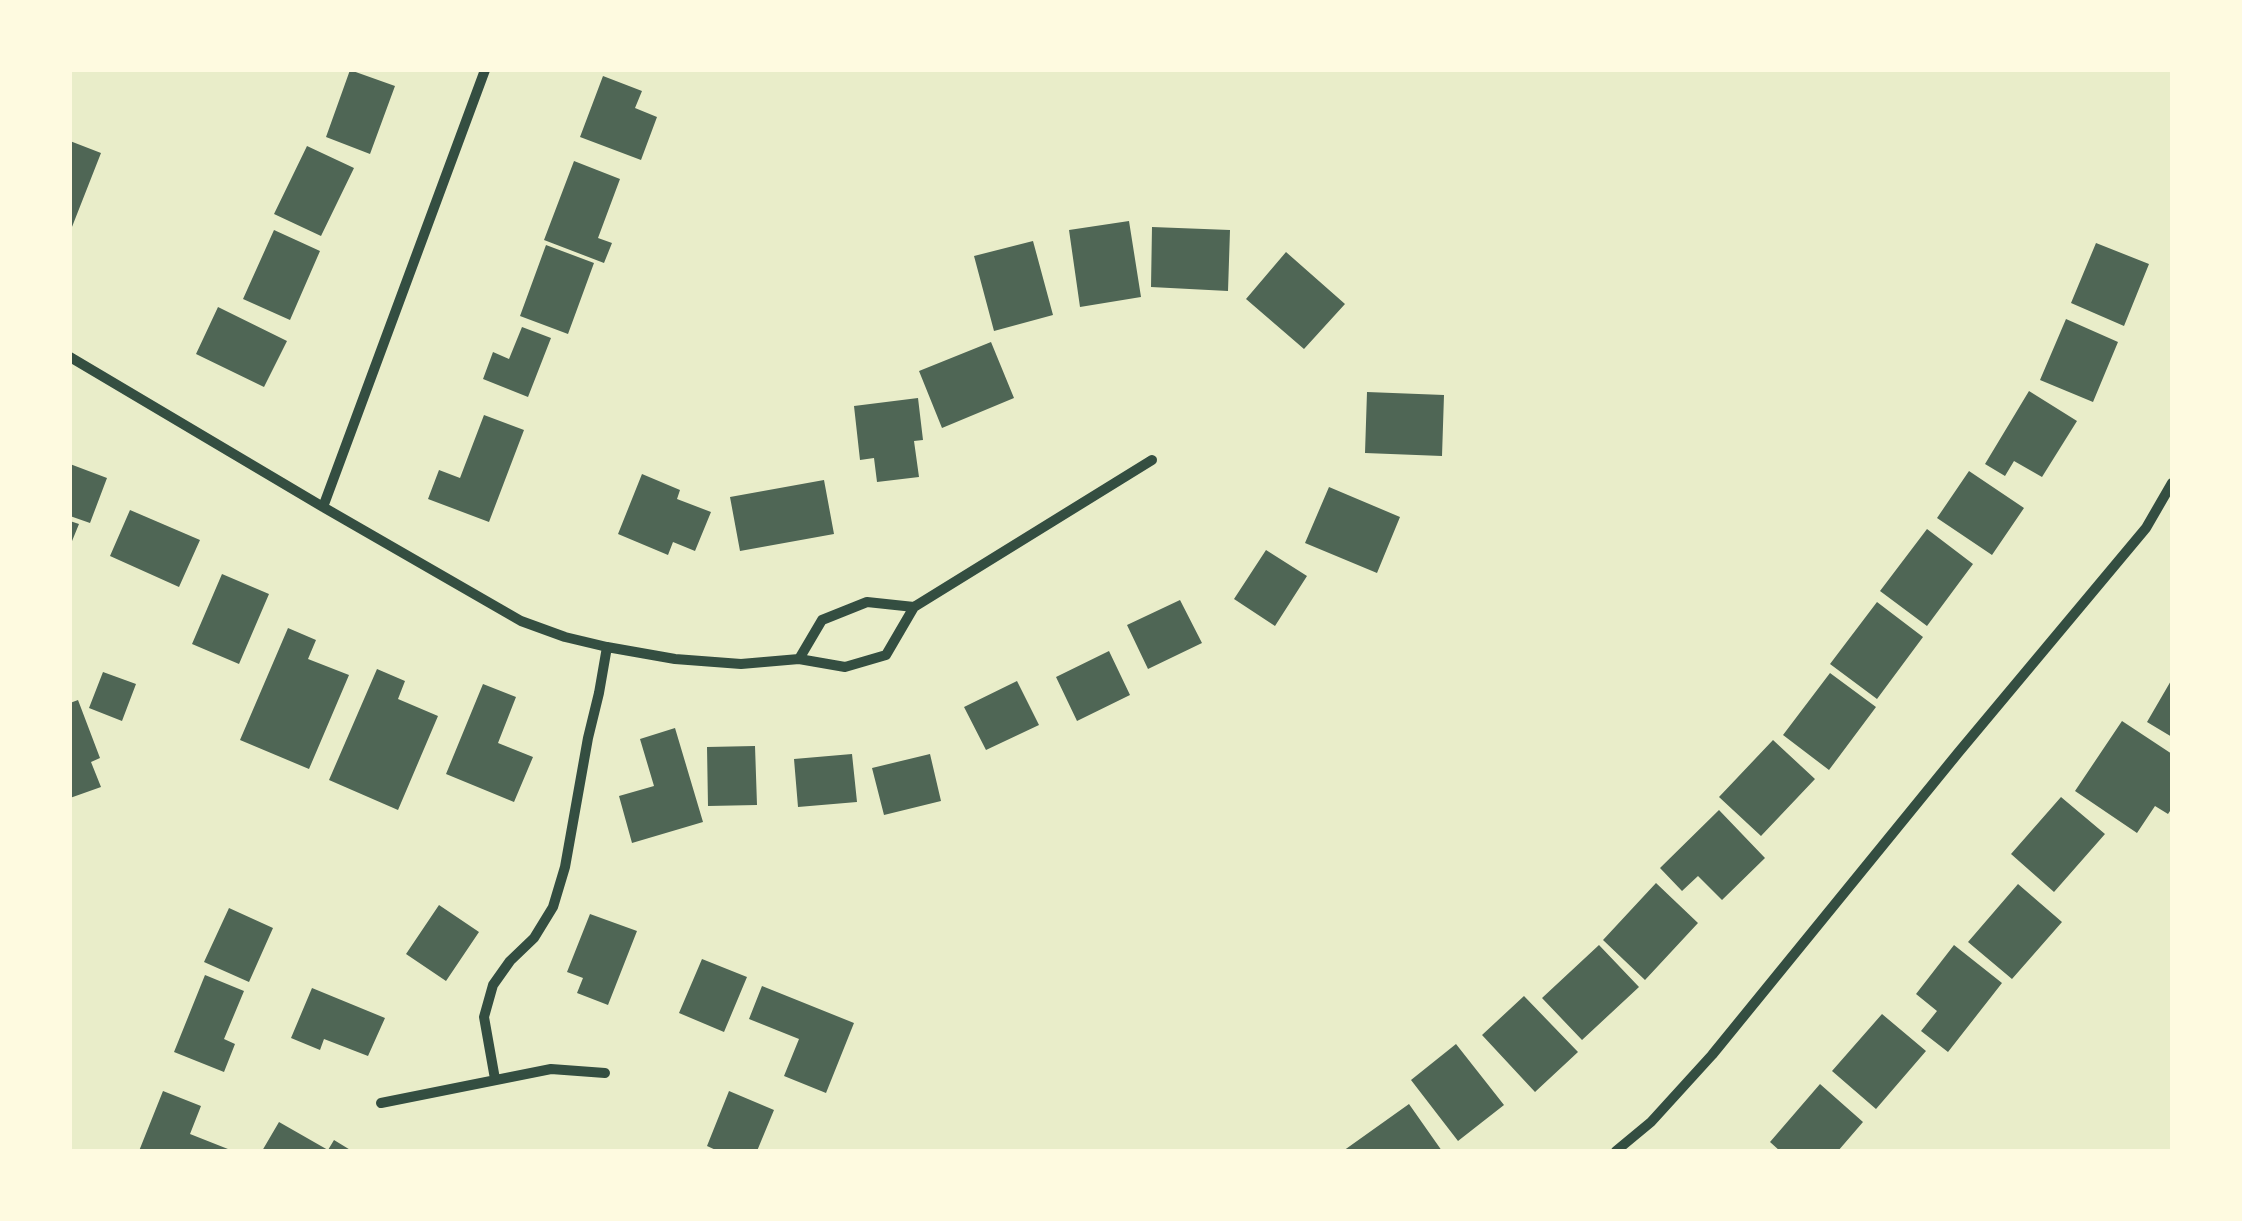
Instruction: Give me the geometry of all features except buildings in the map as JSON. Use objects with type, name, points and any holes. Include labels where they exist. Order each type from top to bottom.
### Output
[{"type":"street","points":[[323,508],[484,70]]},
{"type":"street","points":[[70,358],[521,621],[564,637],[675,659],[741,664],[799,658],[845,668],[886,654],[914,607],[1152,460]]},
{"type":"street","points":[[1616,1151],[1651,1122],[1712,1055],[2146,528],[2172,482]]},
{"type":"street","points":[[799,658],[822,620],[867,602],[914,607]]},
{"type":"street","points":[[495,1079],[484,1017],[492,986],[510,960],[534,938],[553,906],[565,867],[607,647]]},
{"type":"street","points":[[381,1103],[551,1069],[605,1073]]}]
